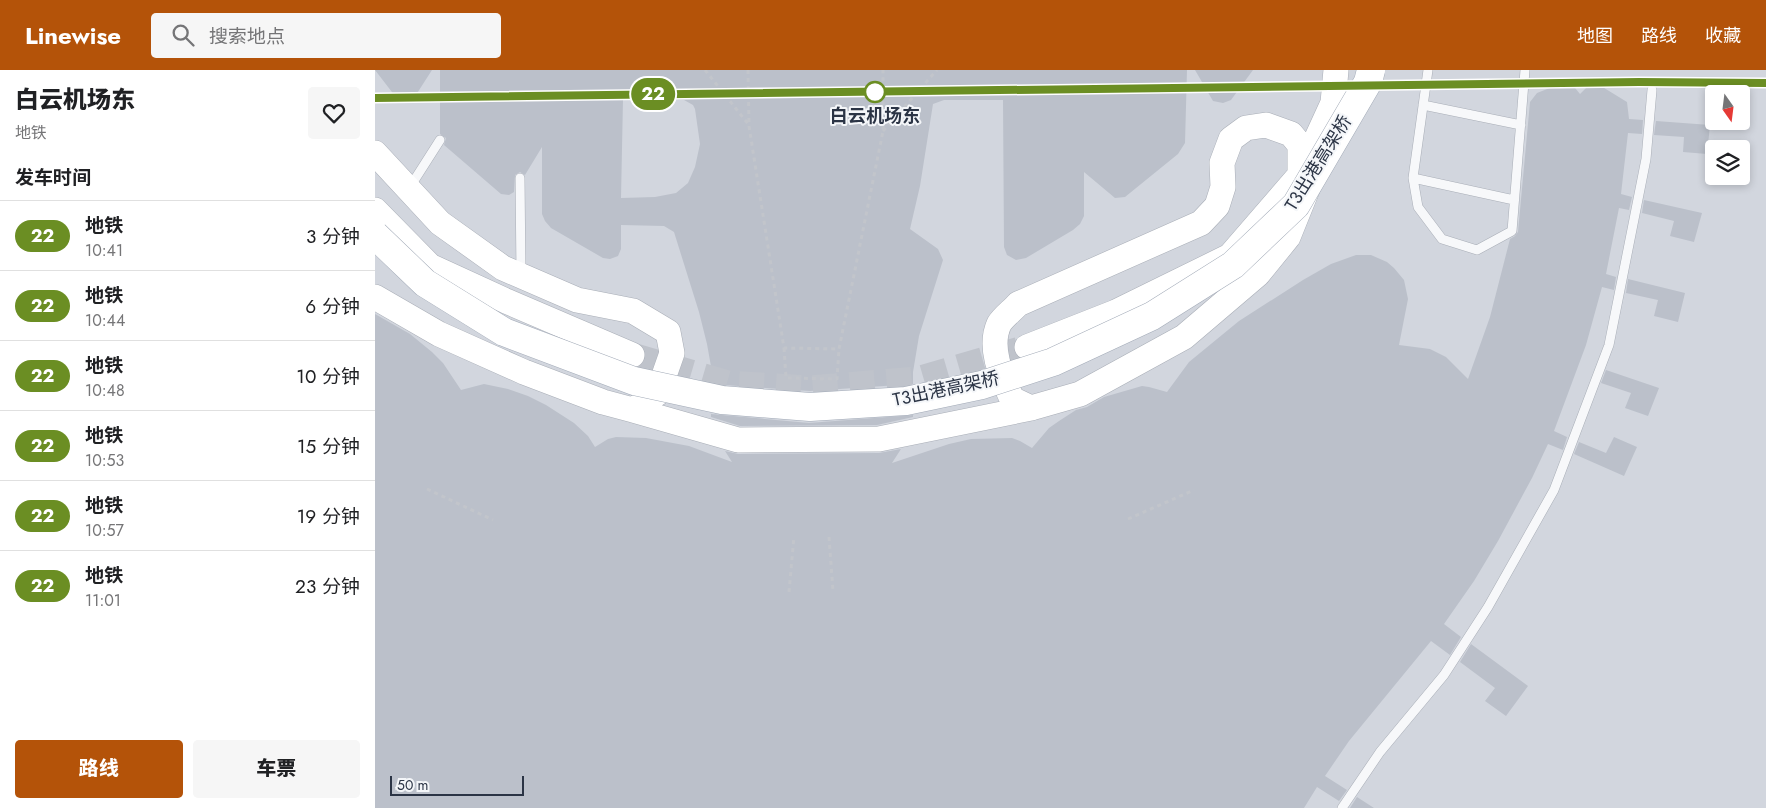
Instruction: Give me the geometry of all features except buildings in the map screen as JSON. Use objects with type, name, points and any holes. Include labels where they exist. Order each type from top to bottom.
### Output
[{"type":"main road","points":[[1027,347],[1116,312],[1230,256],[1300,175],[1333,103],[1336,70]]},
{"type":"main road","name":"T3出港高架桥","points":[[375,235],[425,283],[504,332],[634,381],[722,400],[810,408],[906,401],[982,385],[1053,362],[1152,316],[1233,265],[1296,205],[1368,82],[1371,70]]},
{"type":"main road","points":[[375,297],[439,334],[516,368],[603,402],[738,440],[879,439],[1031,408],[1080,394],[1183,337],[1258,274],[1288,237],[1317,165],[1326,118]]},
{"type":"main road","points":[[1031,408],[1012,399],[1001,374],[995,344],[999,324],[1018,304],[1201,223],[1217,206],[1223,187],[1222,163],[1231,139],[1246,128],[1266,125],[1291,134],[1299,145],[1300,175]]},
{"type":"main road","points":[[375,153],[440,223],[503,268],[577,300],[633,311],[668,332],[672,353],[658,393],[633,410]]},
{"type":"main road","points":[[375,210],[430,266],[632,355]]},
{"type":"lane","points":[[1428,70],[1413,178],[1418,207],[1442,239],[1477,250],[1511,231],[1525,70]]},
{"type":"lane","points":[[1342,808],[1380,752],[1443,675],[1488,607],[1555,490],[1609,345],[1646,160],[1652,90]]},
{"type":"lane","points":[[1423,105],[1521,125]]},
{"type":"lane","points":[[409,190],[440,140]]},
{"type":"lane","points":[[520,178],[521,276]]},
{"type":"lane","points":[[1413,178],[1514,200]]},
{"type":"path","points":[[705,70],[749,126]]},
{"type":"path","points":[[748,70],[749,126],[784,348],[786,378],[813,380],[837,379],[839,348],[883,131],[883,70]]},
{"type":"path","points":[[883,131],[937,70]]},
{"type":"path","points":[[784,348],[839,348]]},
{"type":"path","points":[[427,489],[493,520]]},
{"type":"path","points":[[1128,520],[1194,490]]},
{"type":"path","points":[[789,592],[793,536]]},
{"type":"path","points":[[829,536],[833,591]]},
{"type":"shaded area","points":[[375,70],[1766,70],[1766,808],[375,808]]},
{"type":"tunnel","points":[[632,355],[728,383],[809,388],[917,379],[1027,347]]},
{"type":"metro line","name":"22","points":[[375,98],[1639,82],[1766,83]]},
{"type":"place","name":"白云机场东","points":[[875,92]]}]
